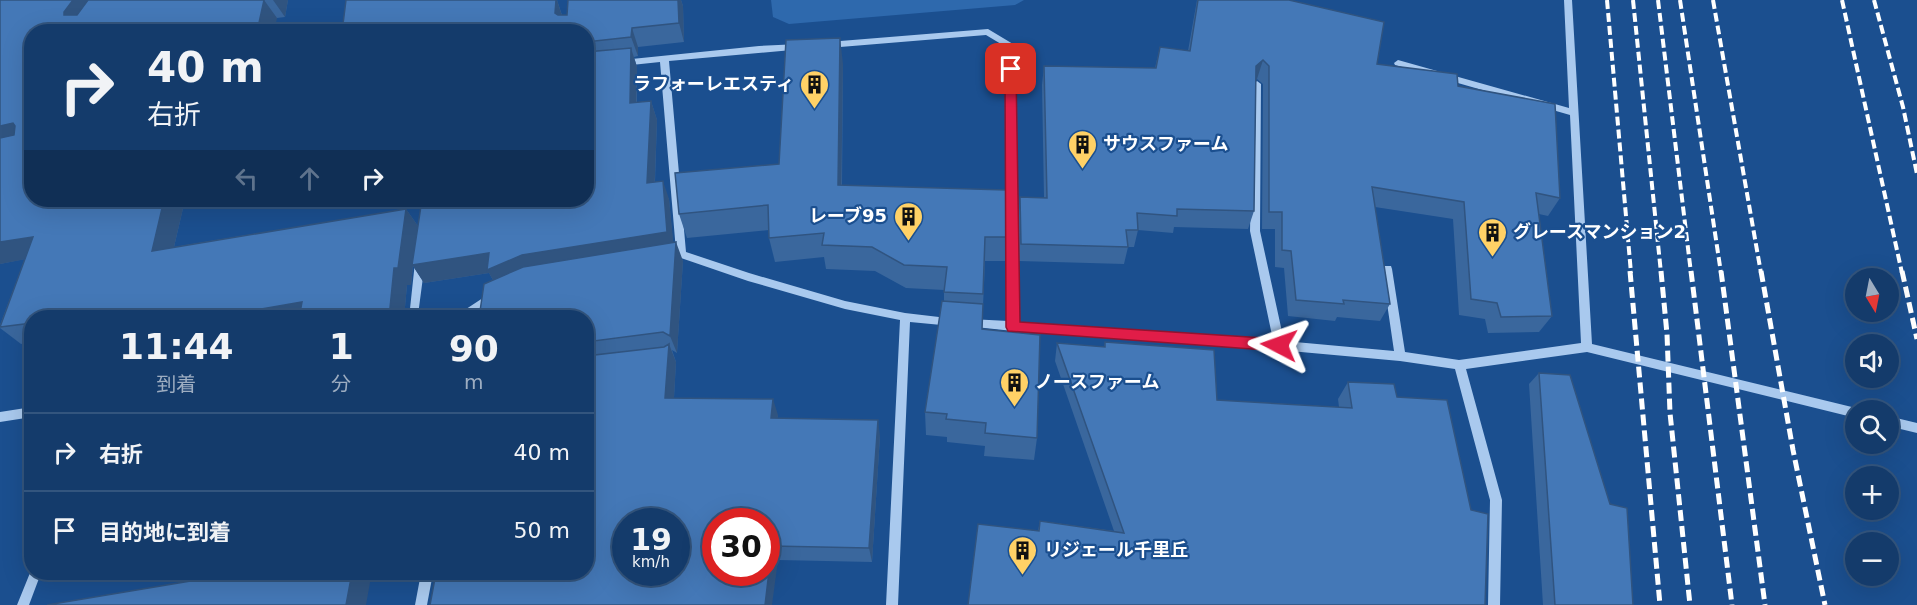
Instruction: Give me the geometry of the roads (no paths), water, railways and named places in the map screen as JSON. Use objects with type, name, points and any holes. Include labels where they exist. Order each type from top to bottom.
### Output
[{"type":"street","points":[[1568,0],[1587,347]]},
{"type":"street","points":[[609,65],[759,48],[848,44],[988,32],[1010,46],[1013,327]]},
{"type":"street","points":[[664,59],[681,254]]},
{"type":"street","points":[[1398,63],[1575,113]]},
{"type":"street","points":[[1257,84],[1255,231],[1279,345]]},
{"type":"street","points":[[425,223],[427,207]]},
{"type":"street","points":[[414,310],[422,246]]},
{"type":"street","points":[[658,258],[681,254],[748,277],[845,305],[905,317],[1013,327],[1279,345],[1400,356],[1459,365],[1587,347],[1845,410]]},
{"type":"street","points":[[1387,269],[1400,356]]},
{"type":"street","points":[[472,310],[488,298],[505,290]]},
{"type":"street","points":[[892,605],[905,317]]},
{"type":"street","points":[[1459,365],[1496,500],[1494,605]]},
{"type":"street","points":[[0,417],[24,413]]},
{"type":"street","points":[[1899,424],[1917,428]]},
{"type":"street","points":[[24,605],[33,580]]},
{"type":"street","points":[[421,605],[426,580]]},
{"type":"railway","points":[[1607,0],[1631,273]]},
{"type":"railway","points":[[1633,0],[1661,273]]},
{"type":"railway","points":[[1658,0],[1691,273]]},
{"type":"railway","points":[[1680,0],[1721,273]]},
{"type":"railway","points":[[1713,0],[1761,273]]},
{"type":"railway","points":[[1842,0],[1902,273]]},
{"type":"railway","points":[[1874,0],[1903,107],[1917,174]]},
{"type":"railway","points":[[1630,271],[1660,605]]},
{"type":"railway","points":[[1661,271],[1667,334],[1670,413],[1690,605]]},
{"type":"railway","points":[[1691,271],[1732,605]]},
{"type":"railway","points":[[1721,271],[1765,605]]},
{"type":"railway","points":[[1761,271],[1793,450],[1825,605]]},
{"type":"railway","points":[[1902,271],[1917,339]]},
{"type":"place","name":"ラフォーレエスティ","points":[[815,110]]},
{"type":"place","name":"サウスファーム","points":[[1082,170]]},
{"type":"place","name":"レーブ95","points":[[908,242]]},
{"type":"place","name":"グレースマンション2","points":[[1492,258]]},
{"type":"place","name":"ノースファーム","points":[[1014,408]]},
{"type":"place","name":"リジェール千里丘","points":[[1023,576]]}]
